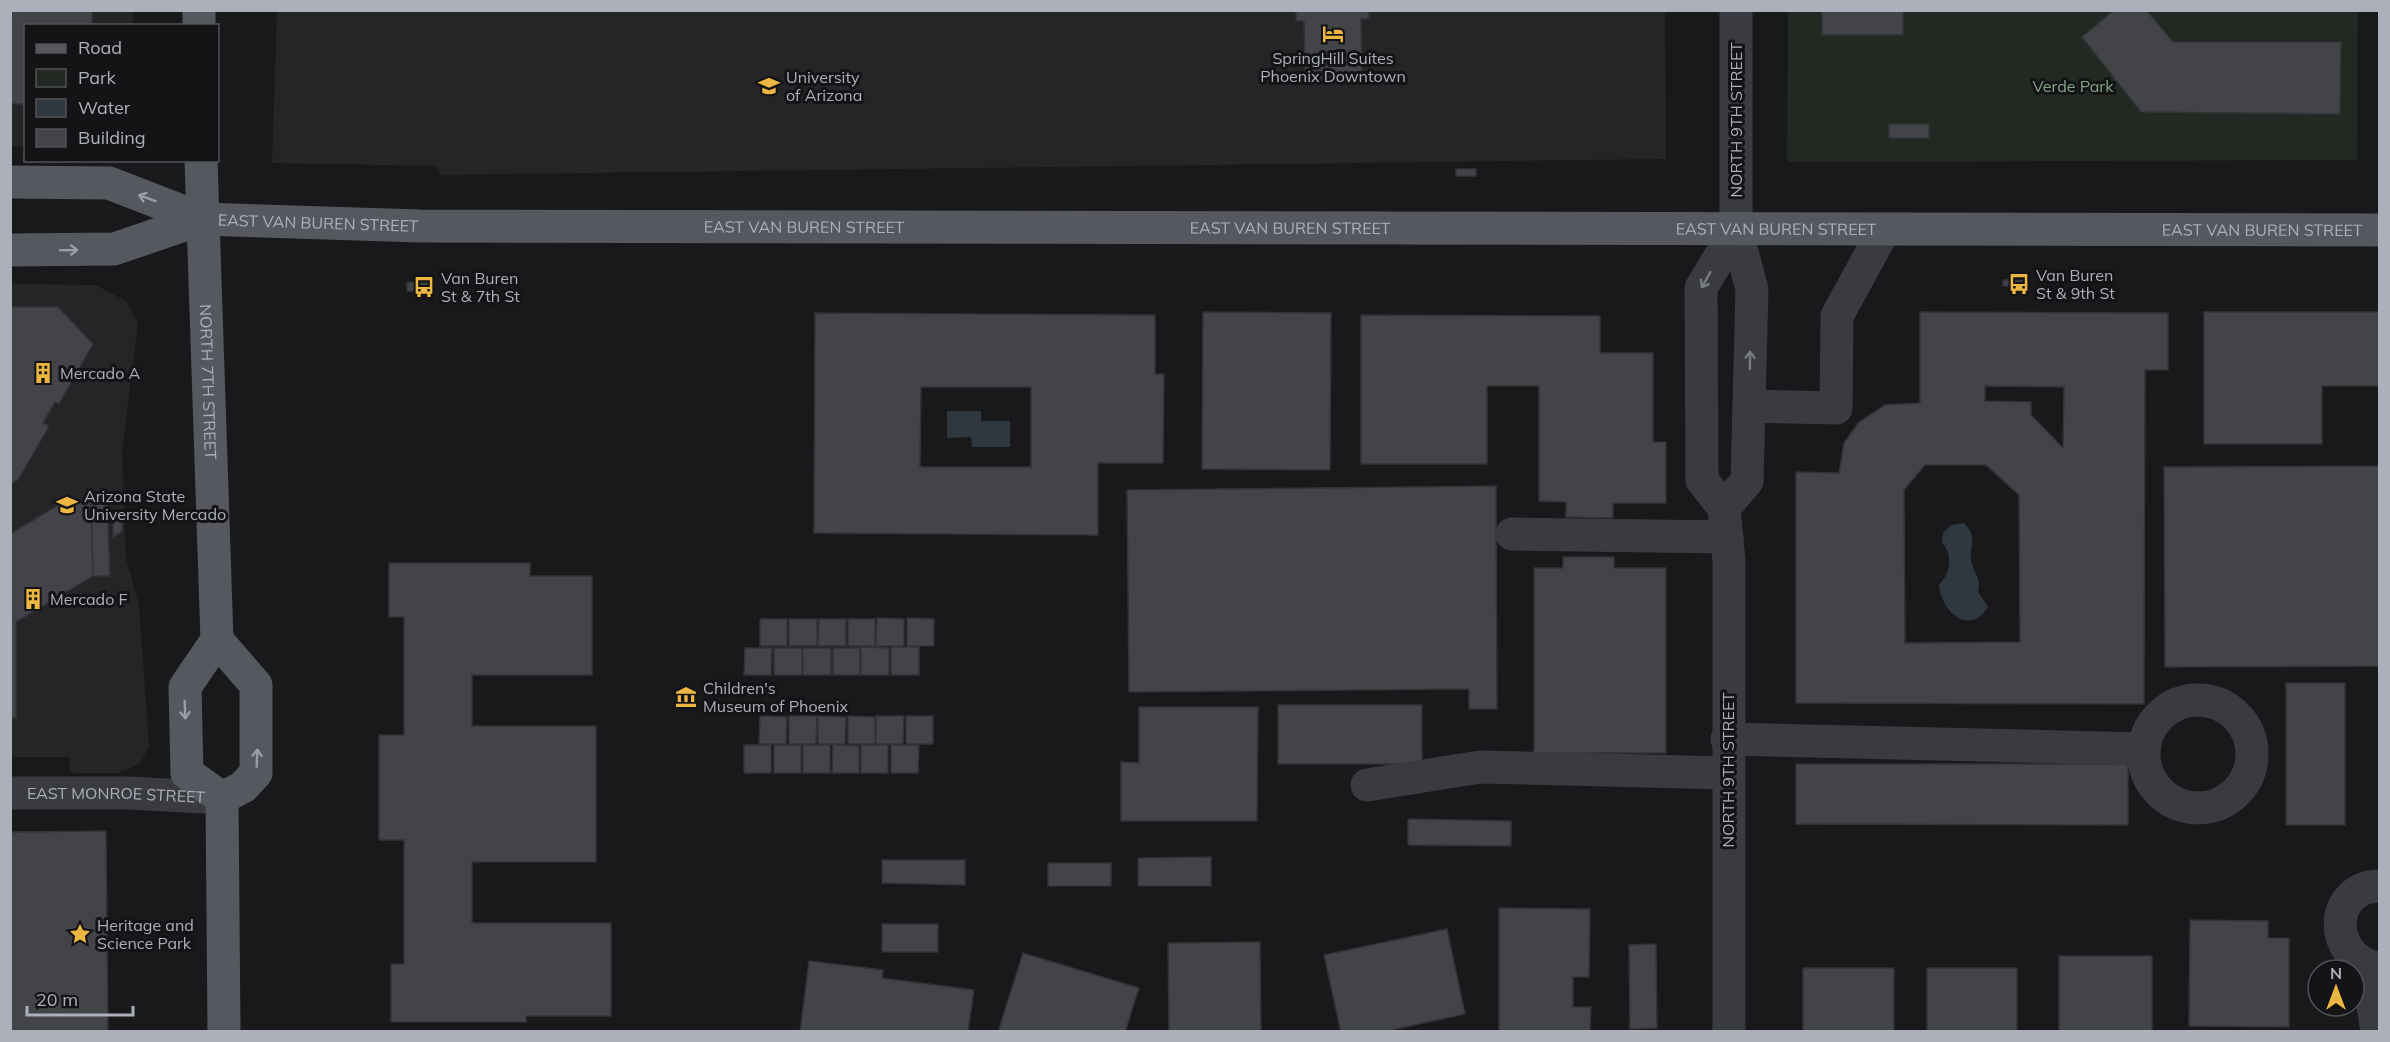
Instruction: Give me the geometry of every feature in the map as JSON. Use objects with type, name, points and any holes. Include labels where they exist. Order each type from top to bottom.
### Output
[{"type":"main road","name":"NORTH 7TH STREET","points":[[201,162],[217,640]]},
{"type":"main road","name":"EAST VAN BUREN STREET","points":[[10,182],[109,183],[202,219],[420,226],[2379,230]]},
{"type":"main road","name":"EAST VAN BUREN STREET","points":[[10,250],[114,249],[202,219]]},
{"type":"main road","points":[[217,640],[256,685],[256,773],[243,787],[222,798],[187,773],[185,687],[217,640]]},
{"type":"main road","points":[[222,798],[224,1032]]},
{"type":"street","name":"NORTH 9TH STREET","points":[[1729,1032],[1725,522],[1747,481],[1752,289],[1736,230],[1736,10]]},
{"type":"street","points":[[1512,534],[1725,522],[1702,480],[1701,288],[1736,230]]},
{"type":"street","points":[[1749,406],[1836,408],[1837,316],[1884,230]]},
{"type":"street","points":[[1727,740],[2144,749]]},
{"type":"street","points":[[1367,785],[1480,767],[1727,773]]},
{"type":"street","name":"EAST MONROE STREET","points":[[10,793],[129,793],[222,798]]},
{"type":"street","points":[[2377,1032],[2373,968],[2355,960],[2346,950],[2340,937],[2339,923],[2350,898],[2361,890],[2379,886]]},
{"type":"shaded area","points":[[11,11],[133,11],[133,24],[24,24],[24,147],[11,146]]},
{"type":"shaded area","points":[[277,11],[1665,11],[1666,159],[440,175],[437,166],[272,163]]},
{"type":"shaded area","name":"Arizona State University Mercado","points":[[10,284],[95,285],[126,301],[138,324],[122,452],[126,558],[139,605],[149,746],[140,764],[119,773],[74,773],[70,770],[69,757],[11,757]]},
{"type":"green space","name":"Verde Park","points":[[1788,11],[2358,11],[2357,160],[1787,162]]},
{"type":"water","points":[[947,411],[981,411],[981,421],[1010,421],[1010,447],[972,447],[971,437],[947,438]]},
{"type":"water","points":[[1964,523],[1971,534],[1971,558],[1978,581],[1978,592],[1988,607],[1981,616],[1973,620],[1957,617],[1950,611],[1941,595],[1939,585],[1946,575],[1949,564],[1948,553],[1942,542],[1943,533],[1951,525]]},
{"type":"building","points":[[10,10],[92,10],[92,24],[24,24],[24,104],[10,104]]},
{"type":"building","name":"SpringHill Suites Phoenix Downtown","points":[[1296,10],[1369,10],[1369,18],[1361,19],[1362,79],[1305,80],[1304,21],[1296,21]]},
{"type":"building","points":[[1822,10],[1903,10],[1903,35],[1822,35]]},
{"type":"building","points":[[2114,10],[2146,10],[2173,42],[2341,42],[2340,114],[2141,112],[2082,37]]},
{"type":"building","points":[[1889,124],[1929,124],[1929,138],[1889,138]]},
{"type":"building","points":[[1456,169],[1476,169],[1476,176],[1456,176]]},
{"type":"building","points":[[2003,280],[2023,280],[2023,286],[2003,286]]},
{"type":"building","points":[[407,282],[429,283],[429,291],[407,291]]},
{"type":"building","name":"Mercado A","points":[[10,307],[58,307],[93,344],[59,404],[55,402],[43,423],[49,426],[18,480],[10,484]]},
{"type":"building","points":[[1203,312],[1331,313],[1330,470],[1202,469]]},
{"type":"building","points":[[1920,312],[2168,313],[2168,370],[2145,370],[2144,704],[1796,703],[1796,472],[1839,473],[1844,443],[1859,422],[1885,405],[1920,403]],"holes":[[[1985,386],[2064,387],[2063,448],[2031,415],[2031,402],[1985,401]],[[1925,465],[1986,465],[2019,495],[2020,642],[1905,643],[1904,490]]]},
{"type":"building","points":[[2204,312],[2380,312],[2380,386],[2322,386],[2322,444],[2204,444]]},
{"type":"building","points":[[815,313],[1155,315],[1155,374],[1164,374],[1163,463],[1098,463],[1098,535],[814,533]],"holes":[[[921,387],[1031,387],[1031,467],[920,467]]]},
{"type":"building","points":[[1361,315],[1600,316],[1600,353],[1653,353],[1653,442],[1666,442],[1666,503],[1613,503],[1613,518],[1566,517],[1566,502],[1539,501],[1539,386],[1487,386],[1487,464],[1361,464]]},
{"type":"building","points":[[2380,466],[2380,666],[2165,667],[2164,467]]},
{"type":"building","points":[[1496,486],[1497,709],[1469,709],[1469,689],[1129,692],[1127,490]]},
{"type":"building","points":[[107,499],[110,576],[93,576],[91,500]]},
{"type":"building","name":"Mercado F","points":[[91,500],[93,576],[16,622],[16,718],[10,718],[10,534],[65,501]]},
{"type":"building","points":[[113,515],[122,515],[122,531],[113,537]]},
{"type":"building","points":[[1563,557],[1614,557],[1614,568],[1666,568],[1666,753],[1534,753],[1534,568],[1563,568]]},
{"type":"building","points":[[389,563],[530,563],[530,576],[592,576],[592,675],[472,675],[472,726],[596,726],[596,862],[472,862],[472,923],[611,923],[611,1016],[526,1016],[526,1022],[391,1022],[391,964],[404,964],[404,840],[379,840],[379,735],[404,735],[404,617],[389,617]]},
{"type":"building","points":[[877,618],[904,619],[904,646],[876,646]]},
{"type":"building","points":[[907,618],[934,619],[934,646],[907,646]]},
{"type":"building","points":[[760,619],[787,619],[787,646],[760,646]]},
{"type":"building","points":[[789,619],[817,619],[817,646],[789,646]]},
{"type":"building","points":[[819,619],[846,619],[846,646],[818,646]]},
{"type":"building","points":[[848,619],[875,619],[875,646],[848,646]]},
{"type":"building","points":[[861,647],[889,648],[889,675],[861,675]]},
{"type":"building","points":[[891,647],[919,647],[919,675],[891,675]]},
{"type":"building","points":[[745,648],[772,648],[771,675],[744,675]]},
{"type":"building","points":[[774,648],[802,648],[802,675],[774,675]]},
{"type":"building","points":[[803,648],[831,648],[831,675],[803,675]]},
{"type":"building","points":[[833,648],[860,648],[860,675],[833,675]]},
{"type":"building","points":[[2286,683],[2345,683],[2345,825],[2286,825]]},
{"type":"building","points":[[1278,705],[1422,705],[1422,764],[1278,764]]},
{"type":"building","points":[[1139,707],[1258,707],[1257,821],[1121,821],[1121,762],[1139,763]]},
{"type":"building","points":[[760,716],[787,717],[786,744],[759,744]]},
{"type":"building","points":[[789,716],[817,716],[816,744],[789,744]]},
{"type":"building","points":[[818,716],[846,717],[845,744],[818,744]]},
{"type":"building","points":[[848,716],[875,717],[875,744],[848,744]]},
{"type":"building","points":[[876,716],[904,716],[903,744],[876,744]]},
{"type":"building","points":[[906,716],[933,716],[933,744],[906,744]]},
{"type":"building","points":[[744,745],[771,745],[771,773],[744,773]]},
{"type":"building","points":[[774,745],[801,745],[801,773],[774,773]]},
{"type":"building","points":[[803,745],[830,745],[830,773],[803,773]]},
{"type":"building","points":[[833,745],[859,746],[859,773],[832,773]]},
{"type":"building","points":[[861,745],[888,745],[888,773],[861,773]]},
{"type":"building","points":[[891,745],[919,745],[918,773],[891,773]]},
{"type":"building","points":[[1796,764],[2128,764],[2128,825],[1796,824]]},
{"type":"building","points":[[1408,819],[1511,821],[1511,846],[1408,845]]},
{"type":"building","name":"Heritage and Science Park","points":[[106,831],[108,1032],[10,1032],[10,832]]},
{"type":"building","points":[[1211,857],[1211,886],[1138,886],[1138,858]]},
{"type":"building","points":[[882,860],[965,860],[965,885],[882,883]]},
{"type":"building","points":[[1048,863],[1111,863],[1111,886],[1048,886]]},
{"type":"building","points":[[1499,908],[1590,909],[1589,977],[1573,977],[1573,1007],[1591,1007],[1590,1032],[1499,1032]]},
{"type":"building","points":[[2190,920],[2268,921],[2268,938],[2289,938],[2289,1027],[2189,1026]]},
{"type":"building","points":[[882,924],[938,924],[938,952],[882,952]]},
{"type":"building","points":[[1447,929],[1465,1014],[1382,1032],[1341,1032],[1324,955]]},
{"type":"building","points":[[1260,942],[1261,1032],[1169,1032],[1168,943]]},
{"type":"building","points":[[1656,944],[1657,1028],[1630,1029],[1629,945]]},
{"type":"building","points":[[1023,953],[1139,988],[1125,1032],[998,1032]]},
{"type":"building","points":[[2059,956],[2152,956],[2152,1032],[2059,1032]]},
{"type":"building","points":[[809,961],[883,970],[882,978],[974,990],[968,1032],[800,1032]]},
{"type":"building","points":[[1803,968],[1894,968],[1894,1032],[1803,1032]]},
{"type":"building","points":[[1927,968],[2017,968],[2017,1032],[1927,1032]]},
{"type":"place","name":"SpringHill Suites Phoenix Downtown","points":[[1333,34]]},
{"type":"place","name":"University of Arizona","points":[[769,86]]},
{"type":"place","name":"Van Buren St & 9th St","points":[[2019,284]]},
{"type":"place","name":"Van Buren St & 7th St","points":[[424,287]]},
{"type":"place","name":"Mercado A","points":[[43,373]]},
{"type":"place","name":"Arizona State University Mercado","points":[[67,505]]},
{"type":"place","name":"Mercado F","points":[[33,599]]},
{"type":"place","name":"Children's Museum of Phoenix","points":[[686,697]]},
{"type":"place","name":"Heritage and Science Park","points":[[80,934]]}]
